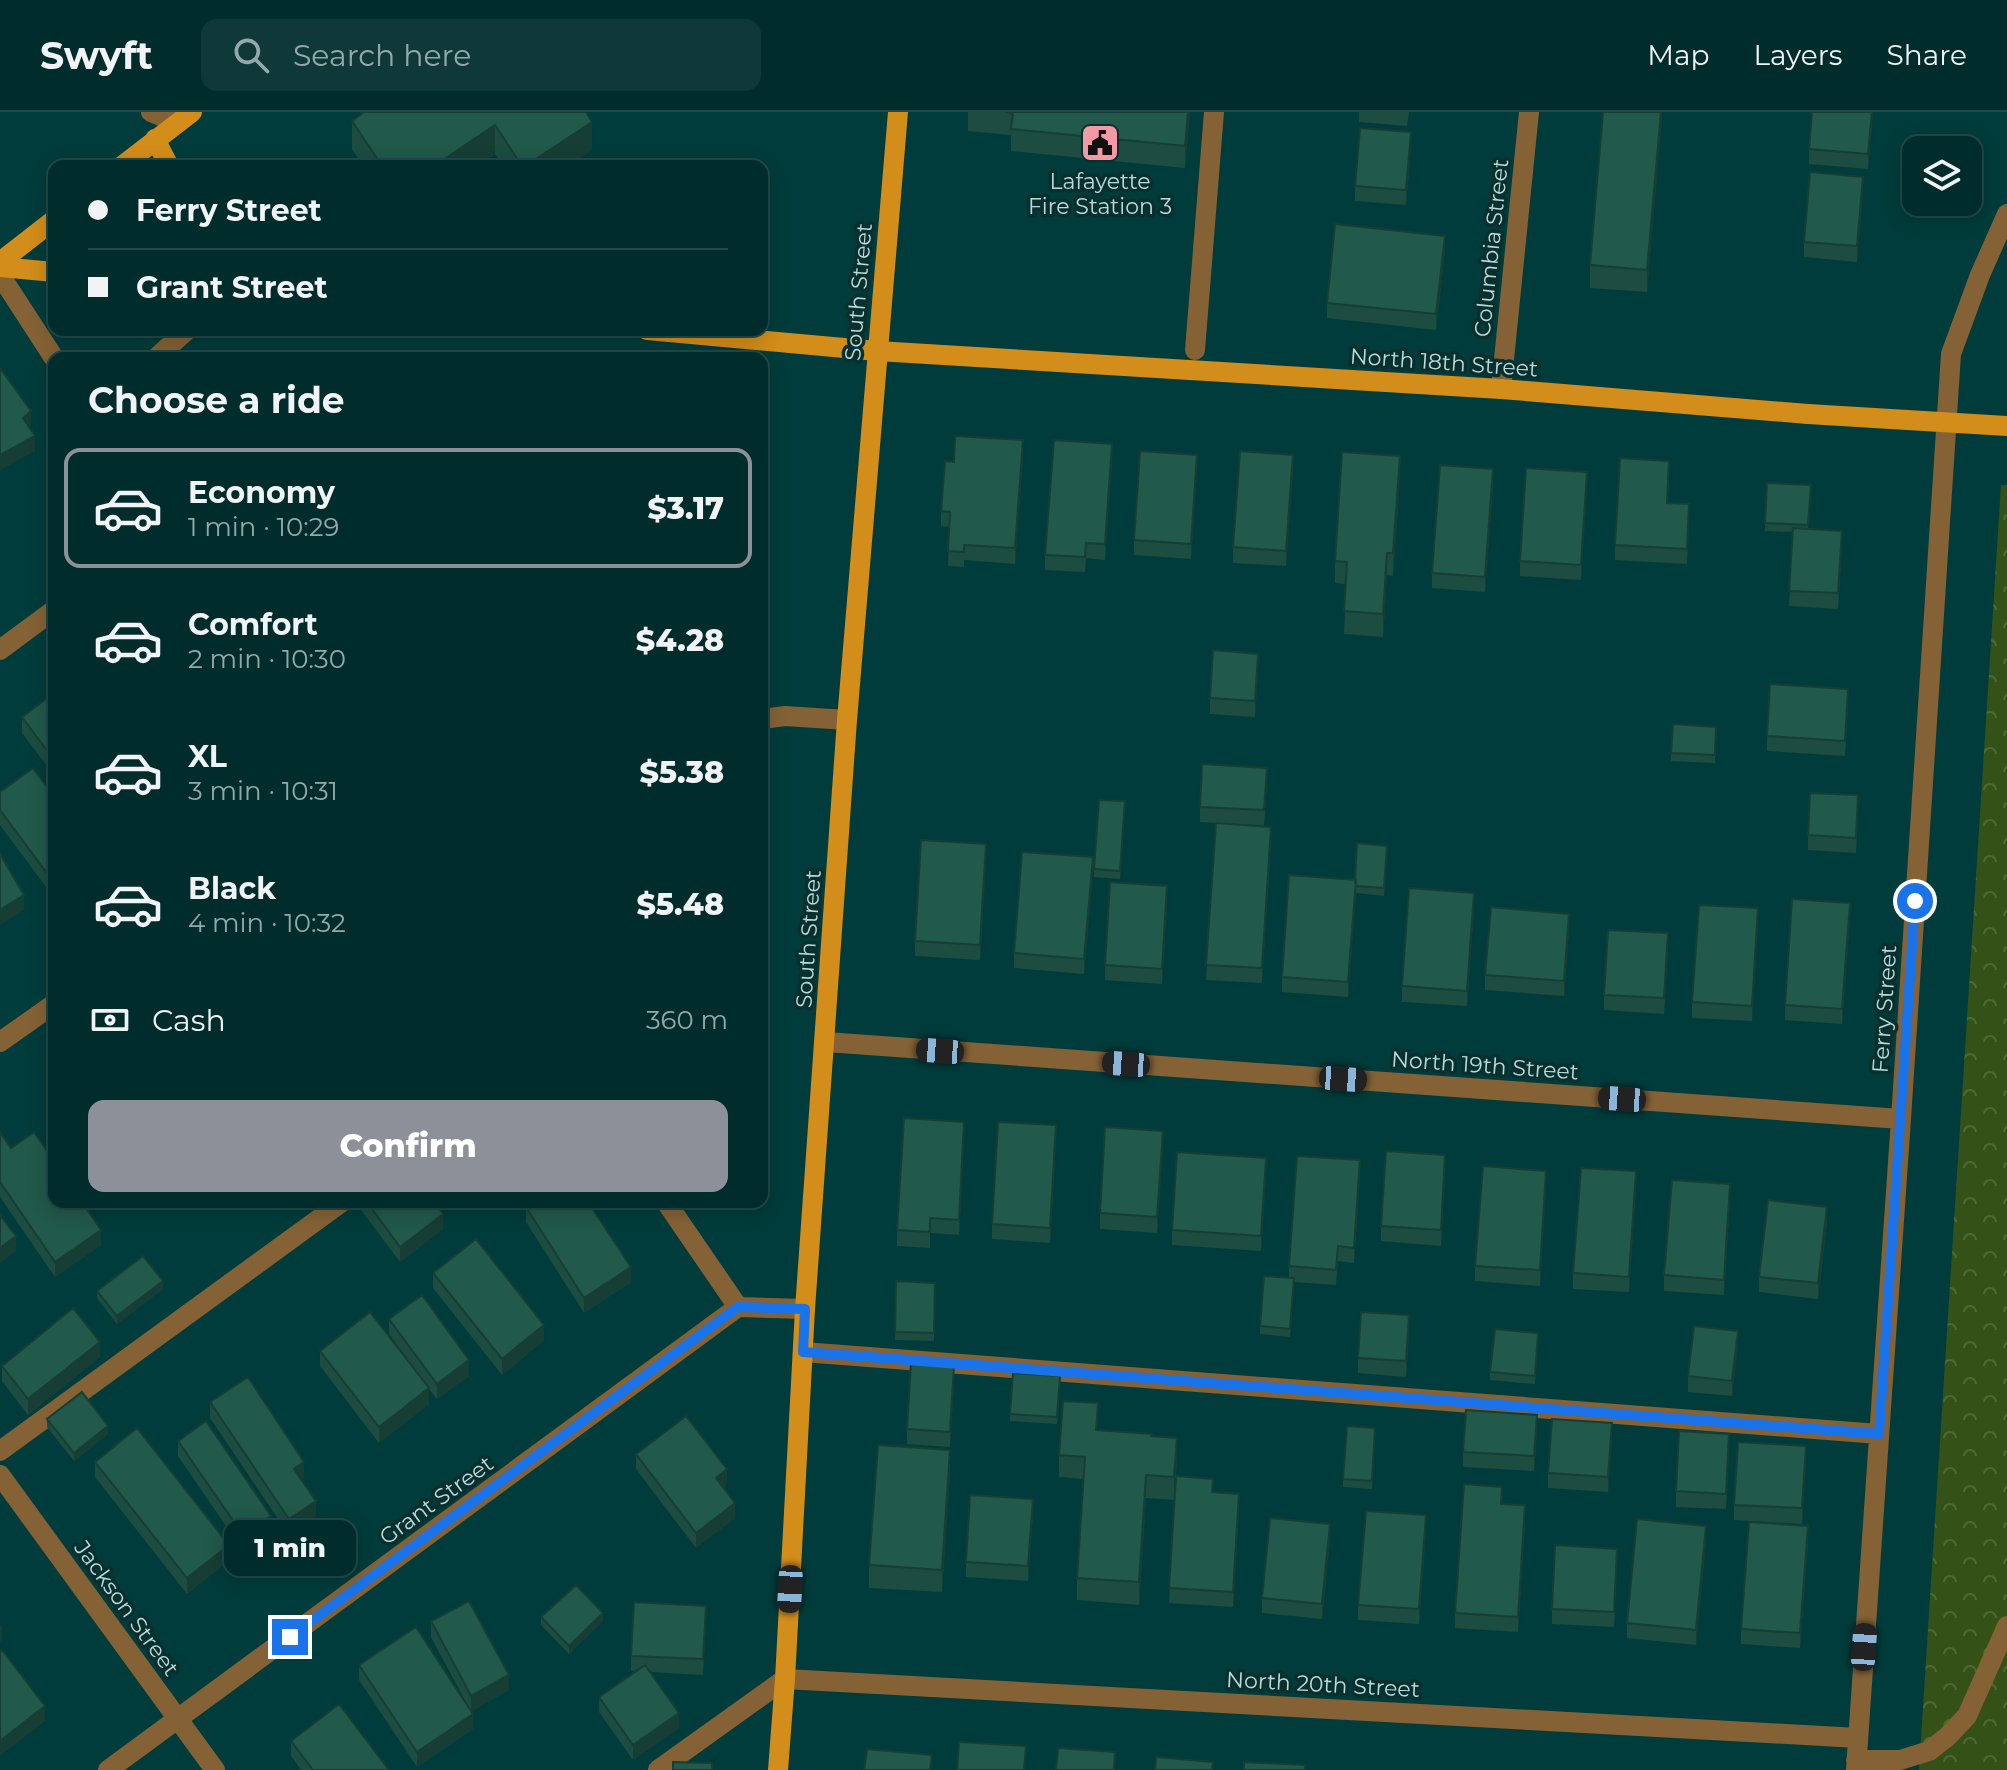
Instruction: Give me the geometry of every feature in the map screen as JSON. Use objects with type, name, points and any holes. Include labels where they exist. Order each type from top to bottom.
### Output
[{"type":"main road","name":"South Street","points":[[778,1770],[805,1309],[847,720],[898,112]]},
{"type":"main road","points":[[129,160],[185,118]]},
{"type":"main road","points":[[155,139],[166,160]]},
{"type":"main road","points":[[0,265],[48,225]]},
{"type":"main road","points":[[0,265],[48,271]]},
{"type":"main road","name":"North 18th Street","points":[[713,336],[877,351],[1501,389],[1808,414],[2007,426]]},
{"type":"street","points":[[151,112],[185,118]]},
{"type":"street","points":[[1195,350],[1214,112]]},
{"type":"street","name":"Columbia Street","points":[[1501,389],[1529,112]]},
{"type":"street","name":"Ferry Street","points":[[1856,1765],[1951,354],[1980,275],[2007,214]]},
{"type":"street","points":[[0,275],[50,352]]},
{"type":"street","points":[[163,352],[180,336]]},
{"type":"street","points":[[0,650],[48,614]]},
{"type":"street","points":[[768,718],[785,716],[847,720]]},
{"type":"street","points":[[0,1042],[48,1008]]},
{"type":"street","name":"North 19th Street","points":[[826,1042],[1901,1119]]},
{"type":"street","points":[[0,1451],[334,1208]]},
{"type":"street","points":[[670,1208],[738,1307],[805,1309]]},
{"type":"street","name":"Grant Street","points":[[108,1770],[738,1307]]},
{"type":"street","points":[[803,1352],[1879,1434]]},
{"type":"street","name":"Jackson Street","points":[[0,1475],[215,1770]]},
{"type":"street","points":[[1856,1765],[1900,1760],[1929,1751],[1947,1737],[1967,1716],[2007,1626]]},
{"type":"street","points":[[658,1770],[785,1679]]},
{"type":"street","name":"North 20th Street","points":[[785,1679],[1858,1738]]},
{"type":"green space","points":[[2001,485],[2007,485],[2007,1770],[1919,1770]]},
{"type":"building","points":[[364,112],[586,112],[592,122],[534,160],[518,160],[495,125],[443,160],[378,160],[352,121]]},
{"type":"building","points":[[1005,112],[1188,112],[1185,146],[1011,129],[1013,113]]},
{"type":"building","points":[[1603,112],[1661,112],[1647,270],[1590,265]]},
{"type":"building","points":[[1812,112],[1872,112],[1868,154],[1809,149]]},
{"type":"building","points":[[1360,128],[1411,132],[1406,190],[1355,186]]},
{"type":"building","points":[[1810,172],[1863,177],[1857,246],[1804,242]]},
{"type":"building","points":[[1335,224],[1445,236],[1436,314],[1327,303]]},
{"type":"building","points":[[0,368],[31,411],[23,418],[35,436],[0,455]]},
{"type":"building","points":[[955,436],[1023,440],[1015,548],[964,545],[964,552],[948,551],[950,512],[941,511],[945,461],[954,462]]},
{"type":"building","points":[[1054,440],[1112,444],[1105,544],[1086,543],[1085,557],[1045,555]]},
{"type":"building","points":[[1140,451],[1197,455],[1191,544],[1134,540]]},
{"type":"building","points":[[1240,451],[1293,455],[1286,551],[1233,547]]},
{"type":"building","points":[[1342,452],[1400,456],[1393,553],[1387,553],[1383,614],[1344,611],[1347,562],[1335,561]]},
{"type":"building","points":[[1620,458],[1669,461],[1667,503],[1689,504],[1687,549],[1615,545]]},
{"type":"building","points":[[1440,465],[1493,469],[1485,577],[1432,573]]},
{"type":"building","points":[[1526,468],[1587,472],[1581,565],[1520,561]]},
{"type":"building","points":[[1767,483],[1811,485],[1808,525],[1765,523]]},
{"type":"building","points":[[1793,528],[1842,531],[1838,593],[1789,591]]},
{"type":"building","points":[[1213,650],[1258,654],[1255,701],[1210,698]]},
{"type":"building","points":[[1770,684],[1848,689],[1845,741],[1767,736]]},
{"type":"building","points":[[48,698],[48,752],[22,717]]},
{"type":"building","points":[[1673,724],[1716,727],[1715,755],[1671,753]]},
{"type":"building","points":[[1202,764],[1267,768],[1264,810],[1200,807]]},
{"type":"building","points":[[33,768],[48,789],[48,875],[0,810],[0,792]]},
{"type":"building","points":[[1810,793],[1858,795],[1856,838],[1808,835]]},
{"type":"building","points":[[1099,800],[1125,801],[1120,871],[1094,869]]},
{"type":"building","points":[[1216,823],[1271,827],[1262,968],[1206,965]]},
{"type":"building","points":[[921,840],[986,844],[980,945],[915,941]]},
{"type":"building","points":[[1357,843],[1387,846],[1384,888],[1356,886]]},
{"type":"building","points":[[1022,852],[1093,857],[1084,959],[1014,953]]},
{"type":"building","points":[[0,854],[24,895],[0,910]]},
{"type":"building","points":[[1289,875],[1356,880],[1348,982],[1282,977]]},
{"type":"building","points":[[1110,882],[1167,886],[1162,969],[1105,965]]},
{"type":"building","points":[[1409,888],[1474,893],[1467,991],[1402,986]]},
{"type":"building","points":[[1792,899],[1850,903],[1842,1009],[1785,1005]]},
{"type":"building","points":[[1699,905],[1758,908],[1752,1006],[1692,1002]]},
{"type":"building","points":[[1491,907],[1569,914],[1564,981],[1485,975]]},
{"type":"building","points":[[1608,930],[1668,933],[1664,998],[1604,995]]},
{"type":"building","points":[[904,1118],[964,1122],[959,1220],[930,1218],[930,1232],[897,1230]]},
{"type":"building","points":[[998,1122],[1056,1125],[1050,1228],[992,1224]]},
{"type":"building","points":[[1105,1127],[1163,1131],[1157,1217],[1100,1213]]},
{"type":"building","points":[[0,1132],[11,1148],[34,1132],[48,1152],[48,1208],[86,1208],[101,1230],[55,1262],[0,1182]]},
{"type":"building","points":[[1386,1151],[1445,1155],[1441,1230],[1381,1226]]},
{"type":"building","points":[[1177,1152],[1266,1158],[1261,1236],[1172,1230]]},
{"type":"building","points":[[1297,1156],[1360,1160],[1354,1248],[1338,1246],[1336,1270],[1289,1266]]},
{"type":"building","points":[[1483,1166],[1546,1171],[1540,1270],[1475,1266]]},
{"type":"building","points":[[1581,1168],[1636,1171],[1629,1277],[1573,1273]]},
{"type":"building","points":[[1672,1180],[1730,1184],[1724,1280],[1664,1275]]},
{"type":"building","points":[[1768,1200],[1827,1207],[1818,1283],[1759,1277]]},
{"type":"building","points":[[371,1208],[439,1208],[443,1214],[400,1247]]},
{"type":"building","points":[[527,1208],[592,1208],[631,1267],[584,1298]]},
{"type":"building","points":[[0,1215],[16,1236],[0,1248]]},
{"type":"building","points":[[476,1239],[544,1325],[502,1359],[433,1273]]},
{"type":"building","points":[[143,1256],[163,1281],[117,1316],[97,1291]]},
{"type":"building","points":[[1264,1276],[1294,1278],[1290,1329],[1260,1326]]},
{"type":"building","points":[[896,1281],[935,1283],[934,1333],[895,1332]]},
{"type":"building","points":[[422,1295],[469,1360],[437,1384],[389,1319]]},
{"type":"building","points":[[73,1308],[100,1342],[28,1399],[2,1366]]},
{"type":"building","points":[[370,1312],[429,1388],[379,1427],[320,1351]]},
{"type":"building","points":[[1361,1312],[1409,1315],[1406,1361],[1358,1358]]},
{"type":"building","points":[[1694,1326],[1738,1331],[1732,1381],[1688,1376]]},
{"type":"building","points":[[1495,1329],[1538,1333],[1535,1376],[1490,1372]]},
{"type":"building","points":[[911,1362],[954,1365],[950,1432],[907,1429]]},
{"type":"building","points":[[1013,1373],[1060,1376],[1057,1417],[1010,1414]]},
{"type":"building","points":[[248,1377],[304,1462],[294,1469],[316,1501],[289,1519],[210,1402]]},
{"type":"building","points":[[82,1392],[108,1426],[74,1453],[47,1419]]},
{"type":"building","points":[[1063,1401],[1098,1403],[1096,1430],[1177,1438],[1174,1477],[1146,1475],[1139,1582],[1077,1578],[1085,1457],[1059,1455]]},
{"type":"building","points":[[1466,1410],[1537,1415],[1534,1456],[1463,1452]]},
{"type":"building","points":[[686,1416],[727,1469],[716,1478],[735,1503],[696,1533],[636,1454]]},
{"type":"building","points":[[1552,1419],[1612,1423],[1608,1477],[1548,1473]]},
{"type":"building","points":[[206,1421],[271,1516],[243,1535],[178,1441]]},
{"type":"building","points":[[1347,1426],[1375,1428],[1372,1481],[1343,1479]]},
{"type":"building","points":[[137,1428],[229,1545],[187,1578],[95,1462]]},
{"type":"building","points":[[1679,1431],[1729,1434],[1726,1494],[1676,1491]]},
{"type":"building","points":[[1738,1442],[1806,1446],[1802,1508],[1734,1505]]},
{"type":"building","points":[[878,1445],[950,1450],[942,1570],[869,1565]]},
{"type":"building","points":[[1176,1476],[1213,1479],[1212,1492],[1239,1494],[1233,1592],[1169,1588]]},
{"type":"building","points":[[1464,1484],[1502,1487],[1501,1504],[1525,1505],[1518,1617],[1455,1613]]},
{"type":"building","points":[[970,1495],[1033,1499],[1028,1566],[966,1562]]},
{"type":"building","points":[[1366,1511],[1426,1515],[1419,1609],[1358,1605]]},
{"type":"building","points":[[1270,1518],[1330,1524],[1322,1604],[1262,1598]]},
{"type":"building","points":[[1637,1519],[1706,1526],[1696,1630],[1627,1623]]},
{"type":"building","points":[[1749,1522],[1808,1526],[1800,1633],[1741,1629]]},
{"type":"building","points":[[1555,1545],[1617,1549],[1614,1612],[1552,1609]]},
{"type":"building","points":[[576,1585],[603,1613],[569,1646],[541,1617]]},
{"type":"building","points":[[469,1601],[509,1675],[471,1696],[431,1621]]},
{"type":"building","points":[[634,1602],[706,1606],[703,1659],[631,1656]]},
{"type":"building","points":[[416,1627],[473,1714],[417,1752],[359,1665]]},
{"type":"building","points":[[2,1650],[45,1706],[0,1741],[0,1652]]},
{"type":"building","points":[[645,1665],[679,1713],[633,1745],[599,1697]]},
{"type":"building","points":[[339,1704],[389,1770],[313,1770],[291,1741]]},
{"type":"building","points":[[959,1742],[1026,1746],[1024,1770],[957,1770]]},
{"type":"building","points":[[1058,1748],[1115,1752],[1114,1770],[1056,1770]]},
{"type":"building","points":[[867,1749],[932,1755],[930,1770],[864,1770]]},
{"type":"building","points":[[1156,1757],[1213,1762],[1212,1770],[1155,1770]]},
{"type":"building","points":[[673,1762],[712,1763],[712,1770],[673,1770]]},
{"type":"building","points":[[1244,1762],[1305,1765],[1305,1770],[1244,1770]]},
{"type":"place","name":"Lafayette Fire Station 3","points":[[1100,143]]},
{"type":"route","points":[[290,1637],[738,1307],[805,1309],[803,1352],[1879,1434],[1915,901]]}]
